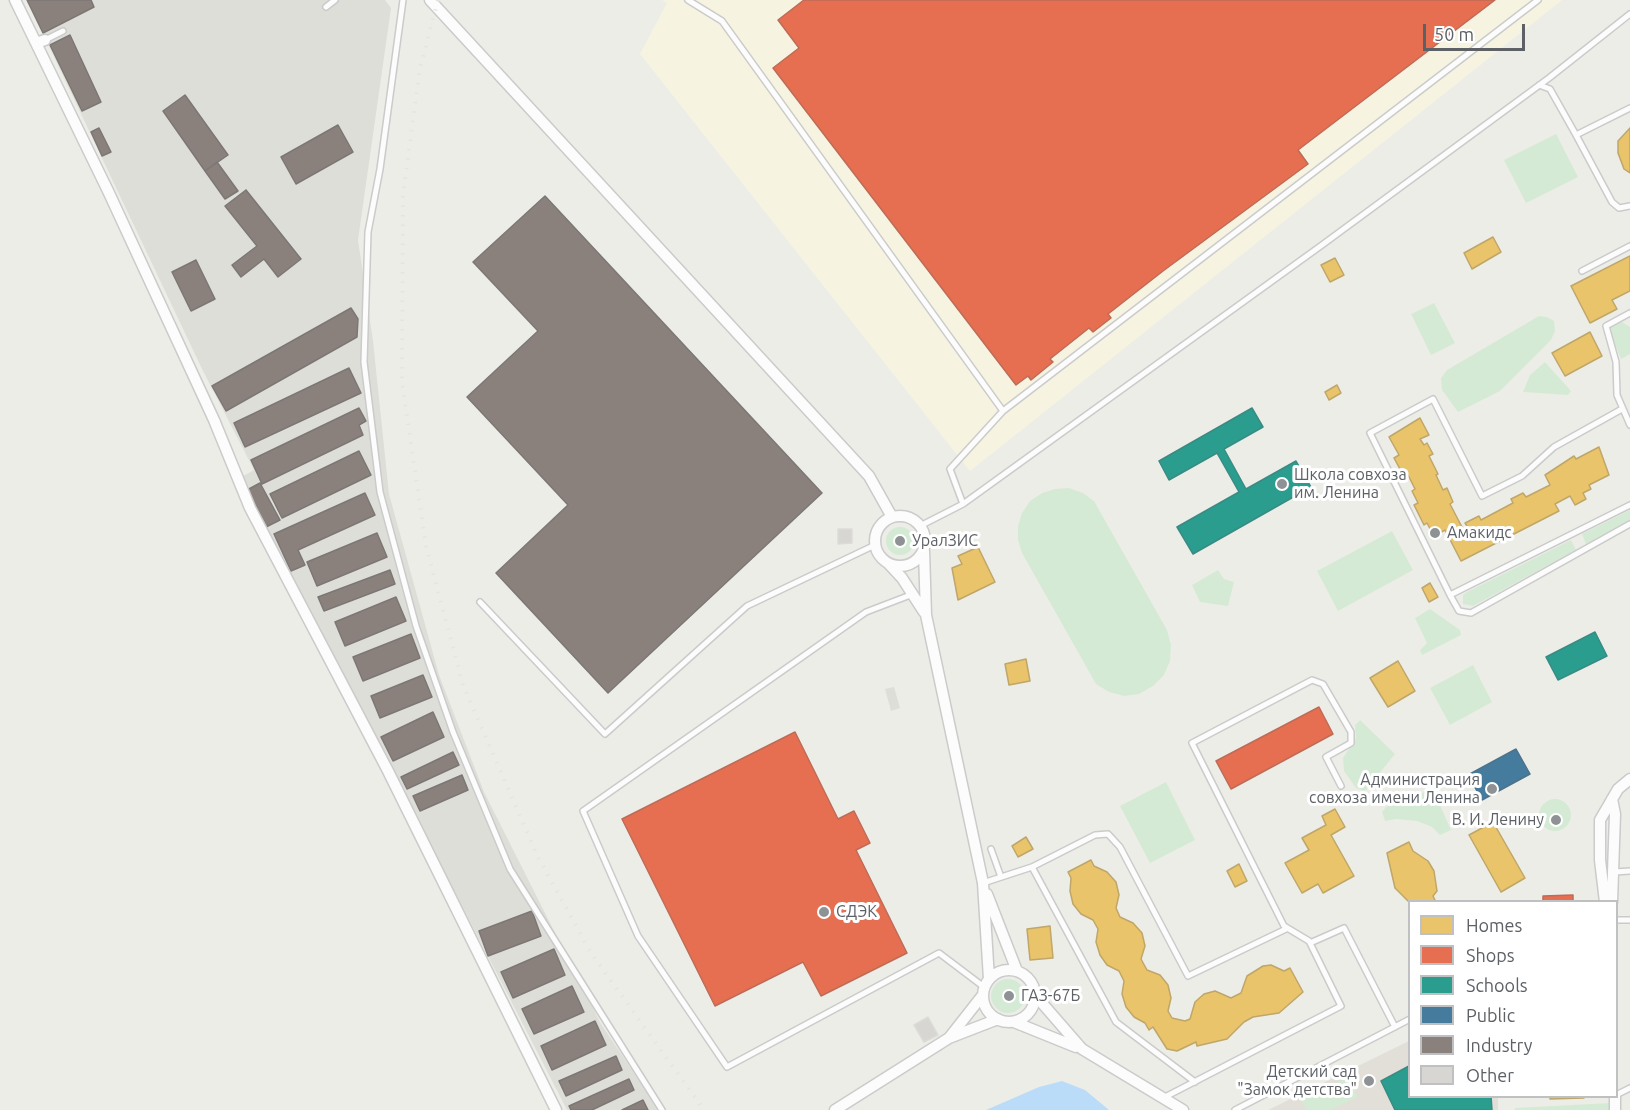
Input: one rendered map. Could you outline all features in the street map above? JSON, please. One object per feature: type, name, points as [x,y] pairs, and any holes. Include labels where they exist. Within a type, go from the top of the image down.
[{"type":"street","points":[[15,0],[41,41],[214,420],[250,508],[388,771],[556,1110]]},
{"type":"street","points":[[430,0],[869,476],[892,517]]},
{"type":"street","points":[[926,615],[914,594],[889,563],[882,559],[875,545],[877,531],[886,520],[892,517],[907,517],[920,526],[924,535],[926,615],[982,883],[1017,971],[1031,983],[1035,995],[1082,1049]]},
{"type":"street","points":[[889,563],[907,565],[915,561],[924,551]]},
{"type":"street","points":[[1608,900],[1600,860],[1600,820],[1618,789],[1630,779]]},
{"type":"street","points":[[1608,900],[1614,824],[1612,799]]},
{"type":"street","points":[[1600,820],[1610,817],[1614,824]]},
{"type":"street","points":[[982,883],[987,1010],[998,1019],[1014,1022],[1082,1049],[1165,1097],[1183,1110]]},
{"type":"street","points":[[949,1038],[985,987],[1001,971],[1017,971]]},
{"type":"street","points":[[1014,1022],[1031,1010],[1035,995]]},
{"type":"street","points":[[836,1110],[949,1038],[998,1019]]},
{"type":"lane","points":[[326,7],[335,0]]},
{"type":"lane","points":[[403,0],[380,170],[368,232],[364,362],[380,492],[416,626],[453,732],[510,869],[662,1110]]},
{"type":"lane","points":[[688,0],[722,21],[1003,411]]},
{"type":"lane","points":[[963,504],[950,469],[1003,411],[1538,0]]},
{"type":"lane","points":[[920,526],[963,504],[1539,85],[1630,14]]},
{"type":"lane","points":[[41,41],[63,31]]},
{"type":"lane","points":[[1539,85],[1550,89],[1612,202],[1619,208],[1630,206]]},
{"type":"lane","points":[[1576,135],[1630,108]]},
{"type":"lane","points":[[1582,271],[1630,246]]},
{"type":"lane","points":[[1630,313],[1606,326],[1616,362],[1617,395],[1630,425]]},
{"type":"lane","points":[[1622,409],[1554,447],[1522,476],[1482,496],[1433,399],[1370,433],[1459,611],[1471,614],[1630,524]]},
{"type":"lane","points":[[1450,595],[1630,506]]},
{"type":"lane","points":[[480,602],[605,734],[747,606],[875,545]]},
{"type":"lane","points":[[914,594],[866,612],[583,811],[638,936],[727,1066],[939,953],[985,987]]},
{"type":"lane","points":[[1165,1097],[1341,1006],[1310,943],[1305,937],[1286,929],[1192,742],[1312,680],[1323,684],[1351,732],[1351,742],[1326,757],[1341,786]]},
{"type":"lane","points":[[982,883],[1032,867],[1095,835],[1108,834],[1120,847],[1188,976],[1286,929]]},
{"type":"lane","points":[[991,849],[1001,877]]},
{"type":"lane","points":[[1032,867],[1116,1022],[1195,1082]]},
{"type":"lane","points":[[1612,872],[1630,871]]},
{"type":"lane","points":[[1310,943],[1344,928],[1395,1027]]},
{"type":"lane","points":[[1234,1110],[1408,1020]]},
{"type":"shaded area","points":[[27,0],[385,0],[391,8],[358,240],[373,341],[389,494],[439,675],[484,792],[601,1024],[659,1110],[567,1110],[325,639],[238,479],[254,470],[203,371]]},
{"type":"shaded area","points":[[662,0],[1562,0],[970,471],[640,54],[667,3]]},
{"type":"shaded area","points":[[894,687],[900,708],[891,711],[885,689]]},
{"type":"shaded area","name":"Детский сад \"Замок детства\"","points":[[1408,1041],[1408,1098],[1498,1098],[1498,1110],[1268,1110]]},
{"type":"green space","points":[[1556,134],[1578,177],[1526,203],[1504,160]]},
{"type":"green space","points":[[1434,303],[1455,343],[1431,355],[1411,314]]},
{"type":"green space","points":[[1539,316],[1554,321],[1555,331],[1551,340],[1500,391],[1458,412],[1442,390],[1441,378],[1447,370]]},
{"type":"green space","points":[[1620,321],[1630,327],[1630,354],[1621,359],[1608,328]]},
{"type":"green space","points":[[1545,362],[1571,391],[1568,395],[1523,392],[1530,375]]},
{"type":"green space","points":[[1069,488],[1083,493],[1094,501],[1167,630],[1171,645],[1170,661],[1164,675],[1153,686],[1139,694],[1124,696],[1109,692],[1096,684],[1022,553],[1018,540],[1018,526],[1022,513],[1030,501],[1042,493]]},
{"type":"green space","points":[[1630,510],[1630,520],[1586,544],[1582,534]]},
{"type":"green space","points":[[900,527],[910,531],[914,541],[910,551],[900,555],[890,551],[886,541],[890,531]]},
{"type":"green space","points":[[1392,531],[1413,570],[1338,611],[1317,571]]},
{"type":"green space","points":[[1571,540],[1576,550],[1473,606],[1463,604],[1463,595],[1467,592]]},
{"type":"green space","points":[[1218,570],[1224,579],[1234,582],[1228,606],[1200,602],[1192,585]]},
{"type":"green space","points":[[1430,609],[1460,630],[1461,635],[1422,655],[1420,650],[1427,643],[1415,618]]},
{"type":"green space","points":[[1473,665],[1492,702],[1450,725],[1430,688]]},
{"type":"green space","points":[[1360,720],[1395,754],[1365,791],[1356,788],[1344,771],[1343,758],[1356,738],[1355,725]]},
{"type":"green space","points":[[1166,782],[1195,840],[1150,863],[1120,806]]},
{"type":"green space","points":[[1425,792],[1435,794],[1451,830],[1440,835],[1432,827],[1417,821],[1396,819],[1385,821],[1382,812],[1386,807]]},
{"type":"green space","points":[[1555,799],[1566,804],[1571,815],[1566,826],[1555,831],[1544,826],[1539,815],[1544,804]]},
{"type":"green space","points":[[1008,979],[1020,984],[1025,996],[1020,1008],[1008,1013],[996,1008],[991,996],[996,984]]},
{"type":"green space","points":[[1349,1077],[1358,1097],[1330,1110],[1306,1110],[1301,1100]]},
{"type":"green space","points":[[1611,1103],[1611,1110],[1515,1110],[1515,1108]]},
{"type":"water","points":[[1062,1081],[1085,1090],[1109,1110],[986,1110],[1039,1087]]},
{"type":"building: Homes","points":[[1630,128],[1630,173],[1624,169],[1618,153],[1618,141]]},
{"type":"building: Homes","points":[[1493,237],[1501,252],[1472,269],[1464,253]]},
{"type":"building: Homes","points":[[1630,256],[1630,291],[1612,300],[1617,309],[1590,323],[1571,286]]},
{"type":"building: Homes","points":[[1335,258],[1344,275],[1330,282],[1321,265]]},
{"type":"building: Homes","points":[[1590,332],[1602,356],[1565,376],[1552,353]]},
{"type":"building: Homes","points":[[1337,385],[1341,393],[1329,400],[1325,392]]},
{"type":"building: Homes","points":[[1420,418],[1429,435],[1420,439],[1424,445],[1427,443],[1433,454],[1429,456],[1438,474],[1436,475],[1443,490],[1447,488],[1453,502],[1450,504],[1463,529],[1467,526],[1465,523],[1479,516],[1481,520],[1513,503],[1511,499],[1523,493],[1526,497],[1550,485],[1545,475],[1574,456],[1576,459],[1599,447],[1609,475],[1589,485],[1591,489],[1583,493],[1586,499],[1575,505],[1570,496],[1555,504],[1559,511],[1461,561],[1445,530],[1434,536],[1427,523],[1424,525],[1414,505],[1418,503],[1412,491],[1415,489],[1405,469],[1401,471],[1394,458],[1399,455],[1389,437]]},
{"type":"building: Homes","points":[[978,547],[995,582],[958,600],[952,568],[962,564],[958,556]]},
{"type":"building: Homes","points":[[1430,583],[1438,597],[1429,602],[1422,588]]},
{"type":"building: Homes","points":[[1026,659],[1030,681],[1009,685],[1005,664]]},
{"type":"building: Homes","points":[[1398,661],[1415,691],[1388,707],[1370,678]]},
{"type":"building: Homes","points":[[1335,809],[1345,827],[1331,835],[1354,876],[1323,893],[1318,884],[1302,893],[1285,863],[1309,850],[1302,838],[1326,825],[1322,816]]},
{"type":"building: Homes","points":[[1493,822],[1525,878],[1501,892],[1469,835]]},
{"type":"building: Homes","points":[[1026,837],[1033,849],[1018,857],[1012,846]]},
{"type":"building: Homes","points":[[1409,842],[1413,851],[1428,861],[1434,871],[1437,891],[1433,896],[1435,900],[1408,901],[1395,888],[1387,853]]},
{"type":"building: Homes","points":[[1091,860],[1094,866],[1107,872],[1116,882],[1119,895],[1116,908],[1120,917],[1133,923],[1142,933],[1145,946],[1141,959],[1147,970],[1160,975],[1168,985],[1171,998],[1168,1011],[1172,1018],[1185,1021],[1190,1019],[1195,1002],[1204,994],[1215,991],[1231,998],[1241,993],[1247,976],[1263,966],[1271,965],[1284,971],[1290,968],[1303,992],[1279,1013],[1253,1017],[1244,1022],[1227,1039],[1197,1046],[1196,1042],[1177,1051],[1167,1049],[1153,1027],[1149,1030],[1145,1023],[1134,1017],[1126,1007],[1122,994],[1124,981],[1119,971],[1107,965],[1100,955],[1096,942],[1098,929],[1093,920],[1081,914],[1073,904],[1070,891],[1071,878],[1068,872]]},
{"type":"building: Homes","points":[[1239,864],[1247,881],[1235,887],[1227,871]]},
{"type":"building: Homes","points":[[1050,926],[1053,958],[1030,960],[1027,929]]},
{"type":"building: Shops","points":[[804,0],[1495,0],[1298,150],[1308,164],[1163,271],[1108,314],[1111,318],[1093,332],[1089,328],[1050,359],[1053,362],[1031,380],[1028,376],[1016,385],[773,68],[799,48],[778,20]]},
{"type":"building: Shops","points":[[1319,707],[1333,734],[1231,789],[1216,761]]},
{"type":"building: Shops","points":[[795,732],[838,819],[854,811],[870,843],[856,850],[907,953],[821,996],[803,962],[715,1006],[622,819]]},
{"type":"building: Shops","points":[[1573,895],[1573,900],[1543,900],[1543,896]]},
{"type":"building: Schools","name":"Школа совхоза им. Ленина","points":[[1252,408],[1263,427],[1224,449],[1246,489],[1296,461],[1311,487],[1193,554],[1177,527],[1239,492],[1217,453],[1169,480],[1159,461]]},
{"type":"building: Schools","points":[[1595,632],[1607,656],[1558,680],[1546,657]]},
{"type":"building: Schools","points":[[1408,1067],[1408,1098],[1491,1098],[1492,1110],[1395,1110],[1381,1081]]},
{"type":"building: Public","points":[[1516,749],[1530,774],[1482,800],[1468,775]]},
{"type":"building: Industry","points":[[27,0],[91,0],[94,7],[43,33]]},
{"type":"building: Industry","points":[[70,35],[101,102],[82,111],[50,45]]},
{"type":"building: Industry","points":[[185,95],[228,155],[205,171],[163,111]]},
{"type":"building: Industry","points":[[338,125],[353,152],[296,184],[281,157]]},
{"type":"building: Industry","points":[[99,128],[111,152],[102,156],[91,132]]},
{"type":"building: Industry","points":[[217,162],[238,191],[225,199],[205,171]]},
{"type":"building: Industry","points":[[246,190],[301,259],[278,277],[264,259],[241,277],[232,265],[257,246],[225,206]]},
{"type":"building: Industry","points":[[545,196],[822,493],[608,693],[496,573],[568,505],[467,397],[538,331],[473,262]]},
{"type":"building: Industry","points":[[196,260],[215,299],[191,311],[172,272]]},
{"type":"building: Industry","points":[[351,308],[358,319],[357,337],[226,411],[212,386]]},
{"type":"building: Industry","points":[[349,368],[361,393],[245,447],[234,423]]},
{"type":"building: Industry","points":[[359,408],[366,421],[359,425],[363,435],[262,484],[251,460]]},
{"type":"building: Industry","points":[[359,451],[371,475],[282,518],[270,494]]},
{"type":"building: Industry","points":[[260,483],[280,520],[266,527],[247,490]]},
{"type":"building: Industry","points":[[365,493],[375,515],[298,550],[305,565],[291,571],[274,534]]},
{"type":"building: Industry","points":[[377,533],[387,557],[317,586],[307,562]]},
{"type":"building: Industry","points":[[390,570],[395,584],[324,611],[318,597]]},
{"type":"building: Industry","points":[[396,597],[406,621],[345,646],[335,622]]},
{"type":"building: Industry","points":[[411,634],[420,658],[363,681],[353,657]]},
{"type":"building: Industry","points":[[423,675],[432,697],[380,718],[371,696]]},
{"type":"building: Industry","points":[[433,712],[444,737],[393,761],[381,737]]},
{"type":"building: Industry","points":[[453,752],[459,765],[407,789],[401,777]]},
{"type":"building: Industry","points":[[462,775],[468,790],[420,811],[413,796]]},
{"type":"building: Industry","points":[[532,911],[541,936],[488,956],[479,931]]},
{"type":"building: Industry","points":[[554,949],[565,975],[513,998],[501,972]]},
{"type":"building: Industry","points":[[572,986],[584,1012],[534,1034],[522,1009]]},
{"type":"building: Industry","points":[[595,1021],[606,1045],[552,1070],[541,1046]]},
{"type":"building: Industry","points":[[616,1056],[622,1070],[566,1096],[559,1081]]},
{"type":"building: Industry","points":[[629,1079],[634,1090],[592,1110],[571,1110],[569,1106]]},
{"type":"building: Industry","points":[[643,1100],[648,1110],[622,1110]]},
{"type":"building: Other","points":[[838,529],[852,529],[852,543],[838,544]]},
{"type":"building: Other","points":[[928,1017],[938,1035],[924,1042],[914,1025]]},
{"type":"railway","points":[[438,0],[420,68],[403,195],[402,383],[426,546],[463,685],[537,855],[591,953],[704,1110]]},
{"type":"place","name":"Школа совхоза им. Ленина","points":[[1282,484]]},
{"type":"place","name":"Амакидс","points":[[1435,533]]},
{"type":"place","name":"УралЗИС","points":[[900,541]]},
{"type":"place","name":"Администрация совхоза имени Ленина","points":[[1492,789]]},
{"type":"place","name":"В. И. Ленину","points":[[1556,820]]},
{"type":"place","name":"СДЭК","points":[[824,912]]},
{"type":"place","name":"ГАЗ-67Б","points":[[1009,996]]},
{"type":"place","name":"Детский сад \"Замок детства\"","points":[[1369,1081]]}]
